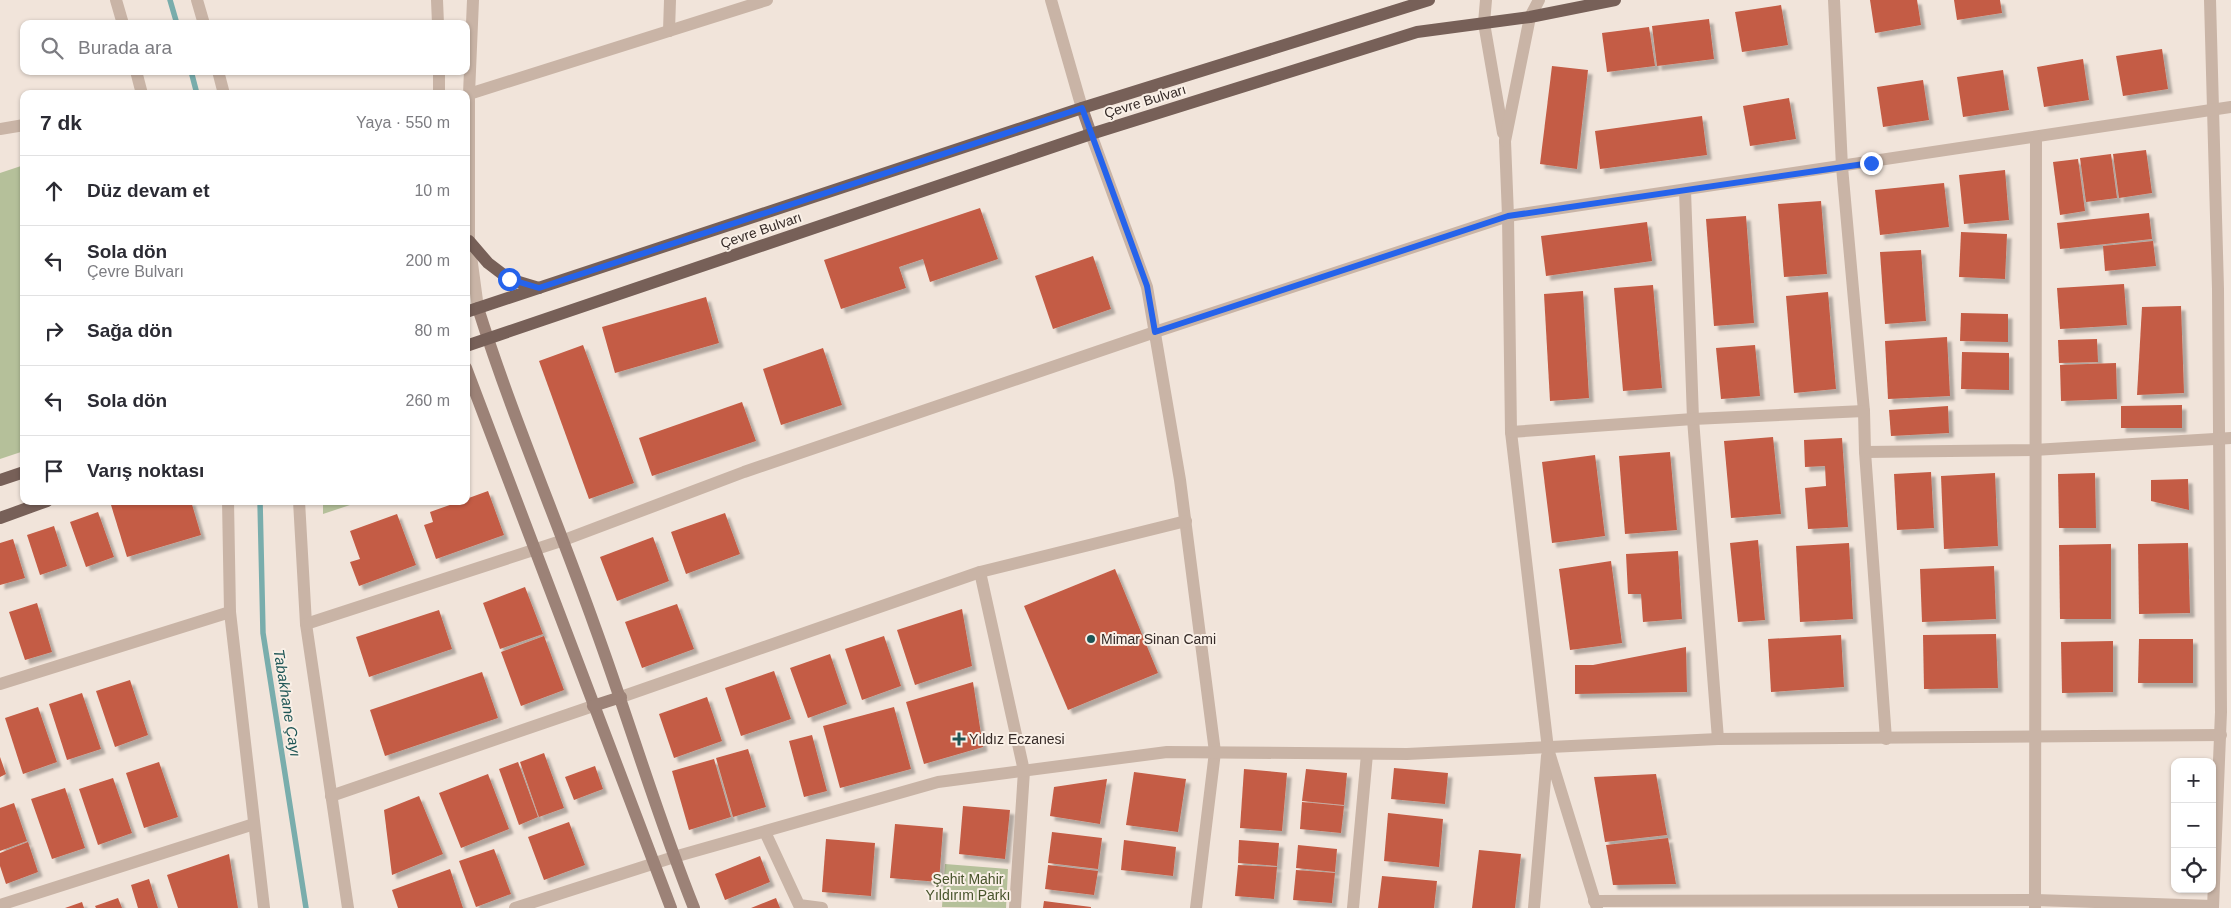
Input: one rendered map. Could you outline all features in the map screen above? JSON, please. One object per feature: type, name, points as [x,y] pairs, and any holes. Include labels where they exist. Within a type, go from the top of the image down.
[{"type":"main road","name":"Çevre Bulvarı","points":[[472,310],[1082,108],[1429,0]]},
{"type":"main road","name":"Çevre Bulvarı","points":[[470,344],[1091,134],[1417,32],[1530,17],[1616,0]]},
{"type":"main road","points":[[1082,108],[1091,134]]},
{"type":"main road","points":[[470,241],[488,263],[509,279],[539,288]]},
{"type":"main road","points":[[472,310],[487,338],[530,459],[564,540],[621,697],[674,857],[694,908]]},
{"type":"main road","points":[[470,379],[671,908]]},
{"type":"main road","points":[[0,480],[20,473]]},
{"type":"main road","points":[[0,518],[36,505]]},
{"type":"main road","points":[[593,706],[621,697]]},
{"type":"street","points":[[116,0],[122,20]]},
{"type":"street","points":[[197,0],[203,20]]},
{"type":"street","points":[[437,0],[438,20]]},
{"type":"street","points":[[470,56],[473,0]]},
{"type":"street","points":[[669,30],[670,0]]},
{"type":"street","points":[[470,93],[767,0]]},
{"type":"street","points":[[1051,0],[1082,108]]},
{"type":"street","points":[[1486,0],[1484,23],[1505,141],[1511,432],[1548,749],[1595,904],[2036,904],[2213,907],[2221,735],[2226,712],[2225,289],[2214,109],[2210,0]]},
{"type":"street","points":[[1505,141],[1530,17],[1539,0]]},
{"type":"street","points":[[1834,0],[1842,167],[1864,411],[1865,452],[1886,739]]},
{"type":"street","points":[[137,75],[141,90]]},
{"type":"street","points":[[219,75],[223,90]]},
{"type":"street","points":[[439,75],[439,90]]},
{"type":"street","points":[[468,90],[469,75]]},
{"type":"street","points":[[306,624],[533,548],[564,540],[744,472],[1155,332],[1508,216],[2231,107]]},
{"type":"street","points":[[0,129],[20,126]]},
{"type":"street","points":[[1091,134],[1147,286],[1186,521],[1216,752],[1196,908]]},
{"type":"street","points":[[2036,137],[2034,450],[2036,904]]},
{"type":"street","points":[[1685,190],[1693,419],[1718,739]]},
{"type":"street","points":[[470,263],[472,310]]},
{"type":"street","points":[[1511,432],[1693,419],[1864,411]]},
{"type":"street","points":[[1865,452],[2034,450],[2225,438]]},
{"type":"street","points":[[228,505],[230,612],[264,908]]},
{"type":"street","points":[[298,505],[306,624],[348,908]]},
{"type":"street","points":[[621,697],[980,572],[1186,521]]},
{"type":"street","points":[[980,572],[1024,771],[1015,908]]},
{"type":"street","points":[[0,684],[230,612]]},
{"type":"street","points":[[331,796],[593,706]]},
{"type":"street","points":[[515,908],[653,863],[938,782],[1167,752],[1367,754],[1548,749],[1718,739],[2221,735]]},
{"type":"street","points":[[1534,908],[1548,749]]},
{"type":"street","points":[[1353,908],[1367,754]]},
{"type":"street","points":[[0,905],[254,824]]},
{"type":"street","points":[[765,832],[799,904],[822,908]]},
{"type":"green space","points":[[20,166],[20,452],[0,459],[0,173]]},
{"type":"green space","points":[[323,505],[350,505],[323,514]]},
{"type":"green space","name":"Şehit Mahir Yıldırım Parkı","points":[[945,864],[1008,869],[1006,908],[942,907]]},
{"type":"building","points":[[1870,0],[1917,0],[1921,25],[1875,33]]},
{"type":"building","points":[[1954,0],[2000,0],[2002,13],[1957,20]]},
{"type":"building","points":[[1781,5],[1788,45],[1742,52],[1735,12]]},
{"type":"building","points":[[1709,19],[1714,59],[1657,66],[1652,26]]},
{"type":"building","points":[[1649,27],[1655,66],[1607,72],[1602,33]]},
{"type":"building","points":[[2162,49],[2168,89],[2123,96],[2116,56]]},
{"type":"building","points":[[2083,59],[2089,100],[2044,107],[2037,67]]},
{"type":"building","points":[[1552,66],[1588,70],[1577,169],[1540,164]]},
{"type":"building","points":[[2003,70],[2009,110],[1963,117],[1957,77]]},
{"type":"building","points":[[1923,80],[1929,120],[1883,127],[1877,87]]},
{"type":"building","points":[[1789,98],[1796,139],[1750,146],[1743,106]]},
{"type":"building","points":[[1702,116],[1707,155],[1600,169],[1595,131]]},
{"type":"building","points":[[2146,150],[2152,193],[2119,198],[2113,154]]},
{"type":"building","points":[[2111,154],[2117,198],[2086,202],[2080,158]]},
{"type":"building","points":[[2078,159],[2085,211],[2060,215],[2053,162]]},
{"type":"building","points":[[2005,170],[2009,220],[1964,224],[1959,175]]},
{"type":"building","points":[[1944,183],[1949,227],[1880,235],[1875,190]]},
{"type":"building","points":[[1821,201],[1827,274],[1784,277],[1778,204]]},
{"type":"building","points":[[980,208],[998,259],[930,282],[923,259],[899,267],[906,288],[841,309],[824,260]]},
{"type":"building","points":[[2149,213],[2152,239],[2060,249],[2057,223]]},
{"type":"building","points":[[1746,216],[1754,323],[1714,326],[1706,219]]},
{"type":"building","points":[[1647,222],[1652,261],[1546,276],[1541,236]]},
{"type":"building","points":[[1961,232],[2007,234],[2005,279],[1959,277]]},
{"type":"building","points":[[2153,241],[2156,266],[2105,271],[2103,246]]},
{"type":"building","points":[[1921,250],[1926,321],[1885,324],[1880,252]]},
{"type":"building","points":[[1093,256],[1111,309],[1053,329],[1035,276]]},
{"type":"building","points":[[2124,284],[2127,325],[2060,329],[2057,288]]},
{"type":"building","points":[[1653,285],[1662,388],[1623,391],[1614,288]]},
{"type":"building","points":[[1583,291],[1589,398],[1550,401],[1544,294]]},
{"type":"building","points":[[1828,292],[1836,389],[1794,393],[1786,296]]},
{"type":"building","points":[[706,297],[719,343],[615,373],[602,327]]},
{"type":"building","points":[[2181,306],[2184,393],[2137,395],[2142,307]]},
{"type":"building","points":[[1961,313],[2008,314],[2008,342],[1960,341]]},
{"type":"building","points":[[1947,337],[1950,396],[1888,399],[1885,341]]},
{"type":"building","points":[[2097,339],[2098,362],[2059,363],[2058,340]]},
{"type":"building","points":[[583,345],[634,483],[589,499],[539,361]]},
{"type":"building","points":[[1755,345],[1760,396],[1721,399],[1716,348]]},
{"type":"building","points":[[823,348],[842,405],[781,425],[763,369]]},
{"type":"building","points":[[1962,352],[2009,353],[2009,390],[1961,389]]},
{"type":"building","points":[[2116,363],[2117,399],[2061,401],[2060,365]]},
{"type":"building","points":[[742,402],[756,441],[652,476],[639,438]]},
{"type":"building","points":[[2182,405],[2182,428],[2121,428],[2121,406]]},
{"type":"building","points":[[1948,406],[1949,433],[1891,436],[1889,410]]},
{"type":"building","points":[[1773,437],[1781,514],[1731,518],[1724,441]]},
{"type":"building","points":[[1842,438],[1848,527],[1808,529],[1805,488],[1826,486],[1825,466],[1805,467],[1804,440]]},
{"type":"building","points":[[1670,452],[1677,530],[1625,534],[1619,456]]},
{"type":"building","points":[[1595,455],[1605,536],[1552,543],[1542,462]]},
{"type":"building","points":[[1931,472],[1934,528],[1897,530],[1894,474]]},
{"type":"building","points":[[1995,473],[1998,546],[1944,549],[1941,476]]},
{"type":"building","points":[[2095,473],[2096,528],[2059,528],[2058,474]]},
{"type":"building","points":[[2188,479],[2189,510],[2151,501],[2151,480]]},
{"type":"building","points":[[488,491],[504,535],[436,559],[424,525],[433,522],[430,512],[450,505],[470,505],[470,498]]},
{"type":"building","points":[[111,505],[192,505],[201,535],[127,557]]},
{"type":"building","points":[[98,512],[114,557],[86,567],[70,522]]},
{"type":"building","points":[[725,513],[740,554],[686,574],[671,532]]},
{"type":"building","points":[[397,514],[416,565],[359,586],[350,562],[360,559],[350,531]]},
{"type":"building","points":[[54,526],[67,566],[40,575],[27,535]]},
{"type":"building","points":[[653,537],[669,581],[617,601],[600,557]]},
{"type":"building","points":[[13,539],[25,578],[0,585],[0,543]]},
{"type":"building","points":[[1758,540],[1765,620],[1738,622],[1730,543]]},
{"type":"building","points":[[1849,543],[1853,619],[1800,622],[1796,546]]},
{"type":"building","points":[[2188,543],[2190,613],[2139,614],[2138,544]]},
{"type":"building","points":[[2111,544],[2111,619],[2060,619],[2059,545]]},
{"type":"building","points":[[1678,551],[1682,619],[1643,622],[1641,594],[1628,594],[1626,554]]},
{"type":"building","points":[[1611,561],[1622,643],[1570,650],[1559,569]]},
{"type":"building","points":[[1994,566],[1996,619],[1922,622],[1920,569]]},
{"type":"building","name":"Mimar Sinan Cami","points":[[1115,569],[1158,673],[1068,710],[1024,606]]},
{"type":"building","points":[[525,587],[543,634],[500,649],[483,603]]},
{"type":"building","points":[[37,603],[52,652],[25,660],[9,612]]},
{"type":"building","points":[[677,604],[694,649],[642,668],[625,622]]},
{"type":"building","points":[[962,609],[972,666],[915,685],[897,630]]},
{"type":"building","points":[[439,610],[452,649],[369,677],[356,637]]},
{"type":"building","points":[[1996,634],[1998,688],[1924,689],[1923,635]]},
{"type":"building","points":[[1841,635],[1844,687],[1771,692],[1768,639]]},
{"type":"building","points":[[544,636],[564,690],[521,706],[501,652]]},
{"type":"building","points":[[884,636],[901,686],[862,700],[845,649]]},
{"type":"building","points":[[2139,639],[2193,639],[2193,683],[2138,683]]},
{"type":"building","points":[[2113,641],[2113,692],[2062,693],[2061,642]]},
{"type":"building","points":[[1686,647],[1687,692],[1575,694],[1575,665],[1593,665]]},
{"type":"building","points":[[830,654],[847,704],[808,718],[790,668]]},
{"type":"building","points":[[774,671],[791,719],[741,736],[725,688]]},
{"type":"building","points":[[482,672],[498,718],[385,756],[370,710]]},
{"type":"building","points":[[130,680],[148,735],[115,747],[96,691]]},
{"type":"building","points":[[973,682],[983,747],[924,764],[906,702]]},
{"type":"building","points":[[82,693],[101,749],[67,760],[49,704]]},
{"type":"building","points":[[707,697],[722,741],[674,758],[659,714]]},
{"type":"building","points":[[38,707],[57,762],[23,774],[5,718]]},
{"type":"building","points":[[894,707],[911,769],[840,788],[823,726]]},
{"type":"building","points":[[812,735],[827,791],[804,797],[789,741]]},
{"type":"building","points":[[748,749],[766,807],[733,817],[716,758]]},
{"type":"building","points":[[544,753],[564,808],[539,817],[520,762]]},
{"type":"building","points":[[0,757],[6,774],[0,777]]},
{"type":"building","points":[[714,759],[731,817],[689,830],[672,771]]},
{"type":"building","points":[[159,762],[178,817],[144,828],[126,773]]},
{"type":"building","points":[[518,762],[538,817],[519,825],[499,769]]},
{"type":"building","points":[[595,766],[603,789],[574,800],[565,777]]},
{"type":"building","points":[[1394,768],[1448,773],[1445,804],[1391,799]]},
{"type":"building","points":[[1244,769],[1287,773],[1282,831],[1240,828]]},
{"type":"building","points":[[1306,769],[1347,773],[1344,805],[1302,801]]},
{"type":"building","points":[[1134,772],[1186,779],[1178,832],[1126,825]]},
{"type":"building","points":[[488,774],[509,829],[461,848],[439,793]]},
{"type":"building","points":[[1656,774],[1667,835],[1605,842],[1594,777]]},
{"type":"building","points":[[113,778],[132,833],[98,845],[79,789]]},
{"type":"building","points":[[1107,779],[1100,824],[1050,816],[1054,787]]},
{"type":"building","points":[[65,788],[85,848],[52,859],[31,799]]},
{"type":"building","points":[[419,796],[443,854],[392,875],[384,810]]},
{"type":"building","points":[[1302,802],[1344,806],[1341,833],[1300,829]]},
{"type":"building","points":[[14,803],[27,841],[0,851],[0,808]]},
{"type":"building","points":[[963,806],[1010,810],[1005,859],[959,854]]},
{"type":"building","points":[[1388,813],[1443,819],[1439,867],[1384,861]]},
{"type":"building","points":[[569,822],[585,865],[544,880],[528,837]]},
{"type":"building","points":[[895,824],[943,828],[939,882],[890,878]]},
{"type":"building","points":[[1052,832],[1102,838],[1098,869],[1048,863]]},
{"type":"building","points":[[1668,838],[1676,884],[1613,885],[1606,845]]},
{"type":"building","points":[[826,839],[875,843],[871,896],[822,892]]},
{"type":"building","points":[[1124,840],[1176,847],[1173,876],[1121,870]]},
{"type":"building","points":[[1239,840],[1279,843],[1277,866],[1238,863]]},
{"type":"building","points":[[28,842],[38,872],[6,884],[0,866],[0,853]]},
{"type":"building","points":[[1298,845],[1337,849],[1335,872],[1296,868]]},
{"type":"building","points":[[494,849],[511,894],[476,907],[459,861]]},
{"type":"building","points":[[1479,850],[1521,854],[1515,908],[1472,908]]},
{"type":"building","points":[[229,854],[238,908],[178,908],[167,875]]},
{"type":"building","points":[[760,856],[770,882],[725,900],[715,874]]},
{"type":"building","points":[[1048,865],[1098,871],[1094,895],[1045,889]]},
{"type":"building","points":[[1238,865],[1277,867],[1274,899],[1235,896]]},
{"type":"building","points":[[450,869],[463,908],[398,908],[392,890]]},
{"type":"building","points":[[1296,870],[1335,873],[1332,903],[1293,900]]},
{"type":"building","points":[[1382,876],[1437,881],[1434,908],[1378,908]]},
{"type":"building","points":[[149,879],[158,908],[138,908],[131,885]]},
{"type":"building","points":[[118,898],[122,908],[96,908],[95,906]]},
{"type":"building","points":[[776,898],[780,908],[751,908]]},
{"type":"building","points":[[1044,901],[1091,907],[1091,908],[1043,908]]},
{"type":"building","points":[[82,902],[84,908],[65,908]]},
{"type":"waterway","name":"Tabakhane Çayı","points":[[170,0],[176,20]]},
{"type":"waterway","name":"Tabakhane Çayı","points":[[192,75],[196,90]]},
{"type":"waterway","name":"Tabakhane Çayı","points":[[260,505],[263,633],[306,908]]},
{"type":"place","name":"Mimar Sinan Cami","points":[[1091,639]]},
{"type":"place","name":"Yıldız Eczanesi","points":[[959,739]]},
{"type":"route","points":[[509,279],[539,288],[1082,108],[1147,286],[1155,332],[1508,216],[1871,163]]}]
